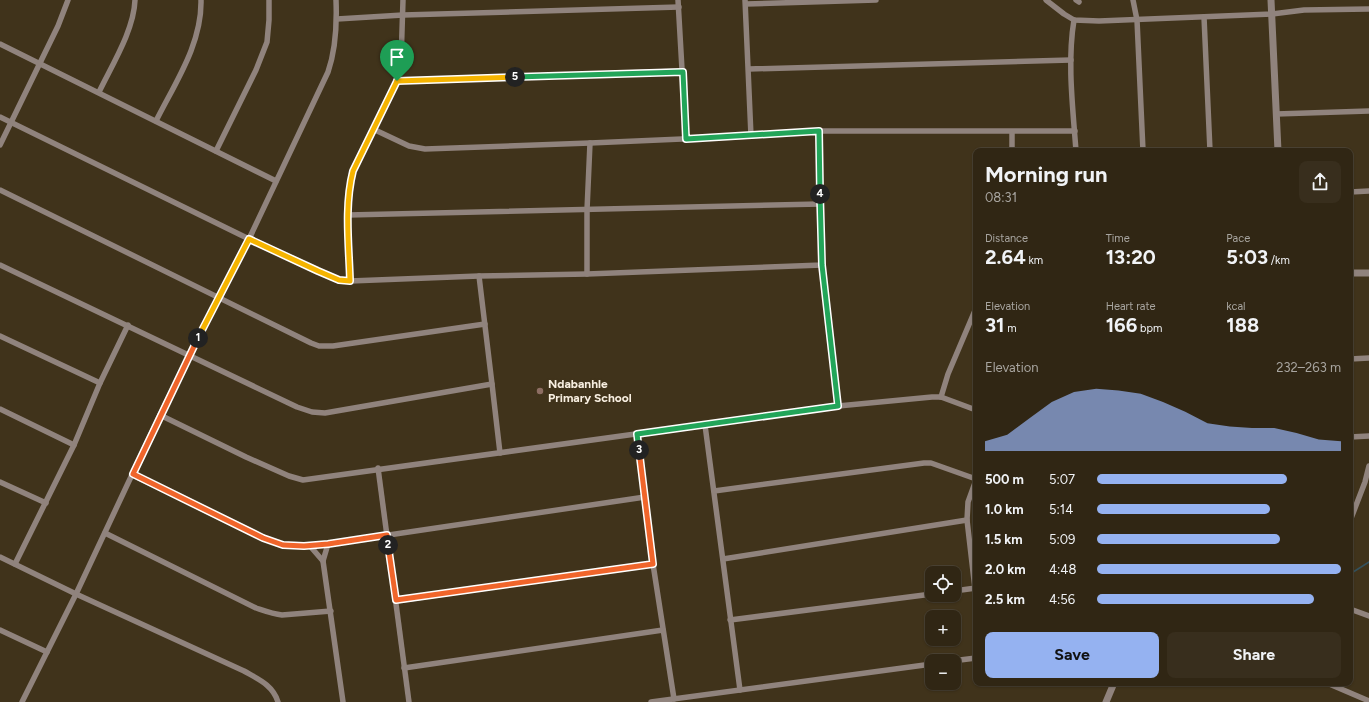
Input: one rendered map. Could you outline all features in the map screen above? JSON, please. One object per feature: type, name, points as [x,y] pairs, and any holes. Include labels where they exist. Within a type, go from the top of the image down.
[{"type":"street","points":[[0,145],[58,26],[68,0]]},
{"type":"street","points":[[99,92],[133,18],[135,0]]},
{"type":"street","points":[[156,121],[193,46],[198,32],[201,0]]},
{"type":"street","points":[[216,151],[256,70],[265,48],[268,34],[269,0]]},
{"type":"street","points":[[22,702],[76,594],[160,415],[249,239],[330,65],[335,47],[337,19],[336,0]]},
{"type":"street","points":[[350,281],[348,215],[349,186],[353,171],[397,81],[401,62],[403,0]]},
{"type":"street","points":[[678,0],[686,139]]},
{"type":"street","points":[[751,136],[746,2],[876,0]]},
{"type":"street","points":[[1046,0],[1074,20],[1098,21],[1204,18],[1272,14],[1304,10],[1369,9]]},
{"type":"street","points":[[1133,0],[1137,20],[1144,148]]},
{"type":"street","points":[[1271,0],[1278,148]]},
{"type":"street","points":[[337,19],[403,15],[679,8]]},
{"type":"street","points":[[1204,18],[1210,148]]},
{"type":"street","points":[[1074,20],[1071,60],[1076,148]]},
{"type":"street","points":[[0,44],[276,180]]},
{"type":"street","points":[[749,69],[1071,60]]},
{"type":"street","points":[[397,81],[683,72]]},
{"type":"street","points":[[1276,114],[1369,112]]},
{"type":"street","points":[[0,117],[11,121],[249,239],[339,280],[350,281],[587,274],[822,265]]},
{"type":"street","points":[[373,129],[402,143],[418,148],[686,139],[819,131],[1075,131]]},
{"type":"street","points":[[819,131],[822,265],[838,406]]},
{"type":"street","points":[[1012,132],[1012,148]]},
{"type":"street","points":[[587,274],[587,210],[590,143]]},
{"type":"street","points":[[0,190],[218,298],[319,346],[334,346],[485,324]]},
{"type":"street","points":[[1353,192],[1369,191]]},
{"type":"street","points":[[348,215],[820,204]]},
{"type":"street","points":[[0,265],[297,407],[312,412],[325,413],[492,384]]},
{"type":"street","points":[[1353,273],[1369,273]]},
{"type":"street","points":[[479,276],[500,453]]},
{"type":"street","points":[[941,398],[948,374],[973,315]]},
{"type":"street","points":[[16,564],[74,446],[100,383],[128,325]]},
{"type":"street","points":[[0,336],[100,383]]},
{"type":"street","points":[[1353,359],[1369,358]]},
{"type":"street","points":[[160,415],[289,476],[303,480],[378,468],[500,453],[838,406],[921,397],[941,398],[973,409]]},
{"type":"street","points":[[0,409],[74,446]]},
{"type":"street","points":[[705,425],[740,690]]},
{"type":"street","points":[[637,434],[653,564],[674,699]]},
{"type":"street","points":[[1353,437],[1369,436]]},
{"type":"street","points":[[714,491],[924,462],[931,463],[973,479]]},
{"type":"street","points":[[1353,513],[1365,482],[1369,466]]},
{"type":"street","points":[[378,468],[409,702]]},
{"type":"street","points":[[133,474],[263,538],[283,545],[310,546],[328,544],[645,497]]},
{"type":"street","points":[[0,482],[46,503]]},
{"type":"street","points":[[973,488],[968,502],[967,520],[973,566]]},
{"type":"street","points":[[723,559],[967,520]]},
{"type":"street","points":[[105,533],[256,608],[282,615],[331,611]]},
{"type":"street","points":[[328,544],[323,561],[343,702]]},
{"type":"street","points":[[310,546],[323,561]]},
{"type":"street","points":[[0,556],[76,594],[244,671],[263,682],[273,690],[278,702]]},
{"type":"street","points":[[396,600],[653,564]]},
{"type":"street","points":[[961,590],[973,589]]},
{"type":"street","points":[[730,620],[925,595]]},
{"type":"street","points":[[1353,610],[1369,616]]},
{"type":"street","points":[[0,630],[46,652]]},
{"type":"street","points":[[404,668],[663,630]]},
{"type":"street","points":[[961,660],[973,658]]},
{"type":"street","points":[[651,702],[925,665]]},
{"type":"street","points":[[1106,702],[1113,686]]},
{"type":"street","points":[[1334,686],[1369,701]]},
{"type":"street","points":[[1352,702],[1355,695]]},
{"type":"waterway","points":[[1353,572],[1369,562]]},
{"type":"place","name":"Ndabanhle Primary School","points":[[540,391]]},
{"type":"route","points":[[683,72],[686,139],[819,131],[822,265],[838,406],[637,434],[653,564],[396,600],[387,535],[310,546],[283,545],[263,538],[133,474],[160,415],[249,239],[339,280],[350,281],[348,215],[349,186],[353,171],[397,81],[683,72]]}]
